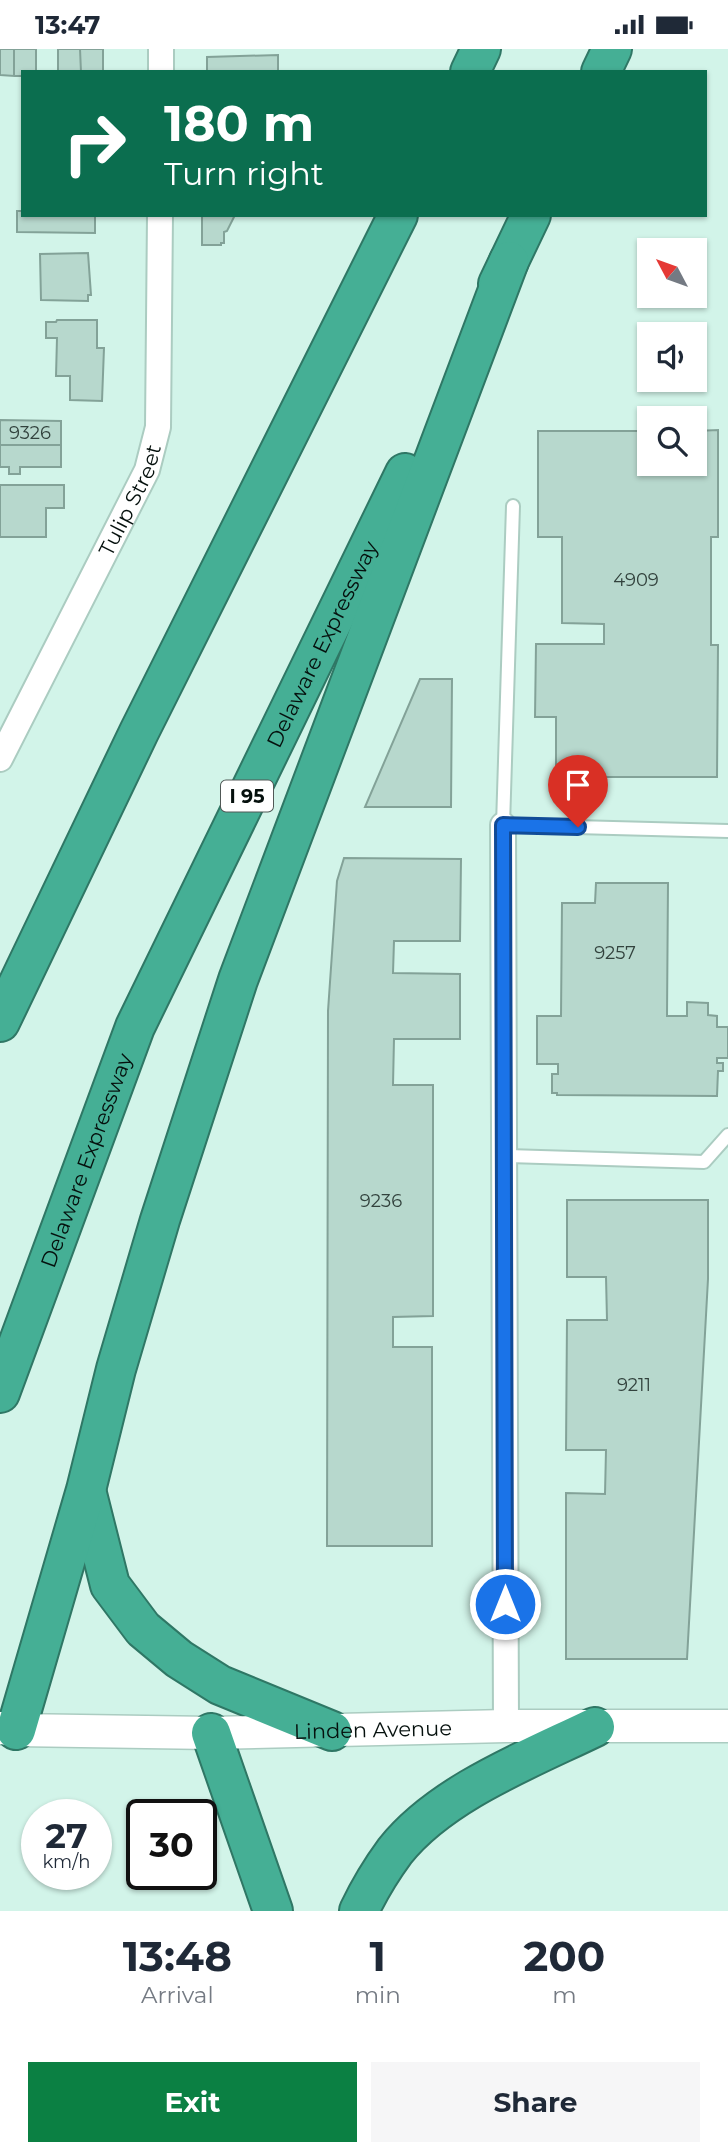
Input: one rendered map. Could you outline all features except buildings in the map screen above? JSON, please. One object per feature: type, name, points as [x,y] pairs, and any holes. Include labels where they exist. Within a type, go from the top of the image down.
[{"type":"highway","points":[[471,70],[481,49]]},
{"type":"highway","points":[[602,70],[612,49]]},
{"type":"highway","points":[[0,1021],[139,731],[397,217]]},
{"type":"highway","name":"Delaware Expressway","points":[[0,1393],[135,1027],[530,217]]},
{"type":"highway","points":[[5,1731],[86,1490],[116,1369],[160,1220],[238,980],[509,261]]},
{"type":"highway","points":[[86,1490],[110,1585],[143,1629],[179,1659],[217,1683],[331,1731]]},
{"type":"highway","points":[[359,1911],[369,1889],[396,1850],[431,1816],[504,1771],[595,1727]]},
{"type":"highway","points":[[211,1733],[272,1911]]},
{"type":"street","points":[[161,49],[161,70]]},
{"type":"street","name":"Tulip Street","points":[[0,759],[147,470],[158,427],[159,217]]},
{"type":"street","points":[[503,825],[506,1726]]},
{"type":"street","name":"Linden Avenue","points":[[5,1731],[211,1733],[506,1726],[728,1726]]},
{"type":"lane","points":[[513,506],[503,825],[728,831]]},
{"type":"lane","points":[[504,1156],[704,1162],[728,1135]]},
{"type":"route","points":[[505,1604],[503,825],[578,827]]}]
